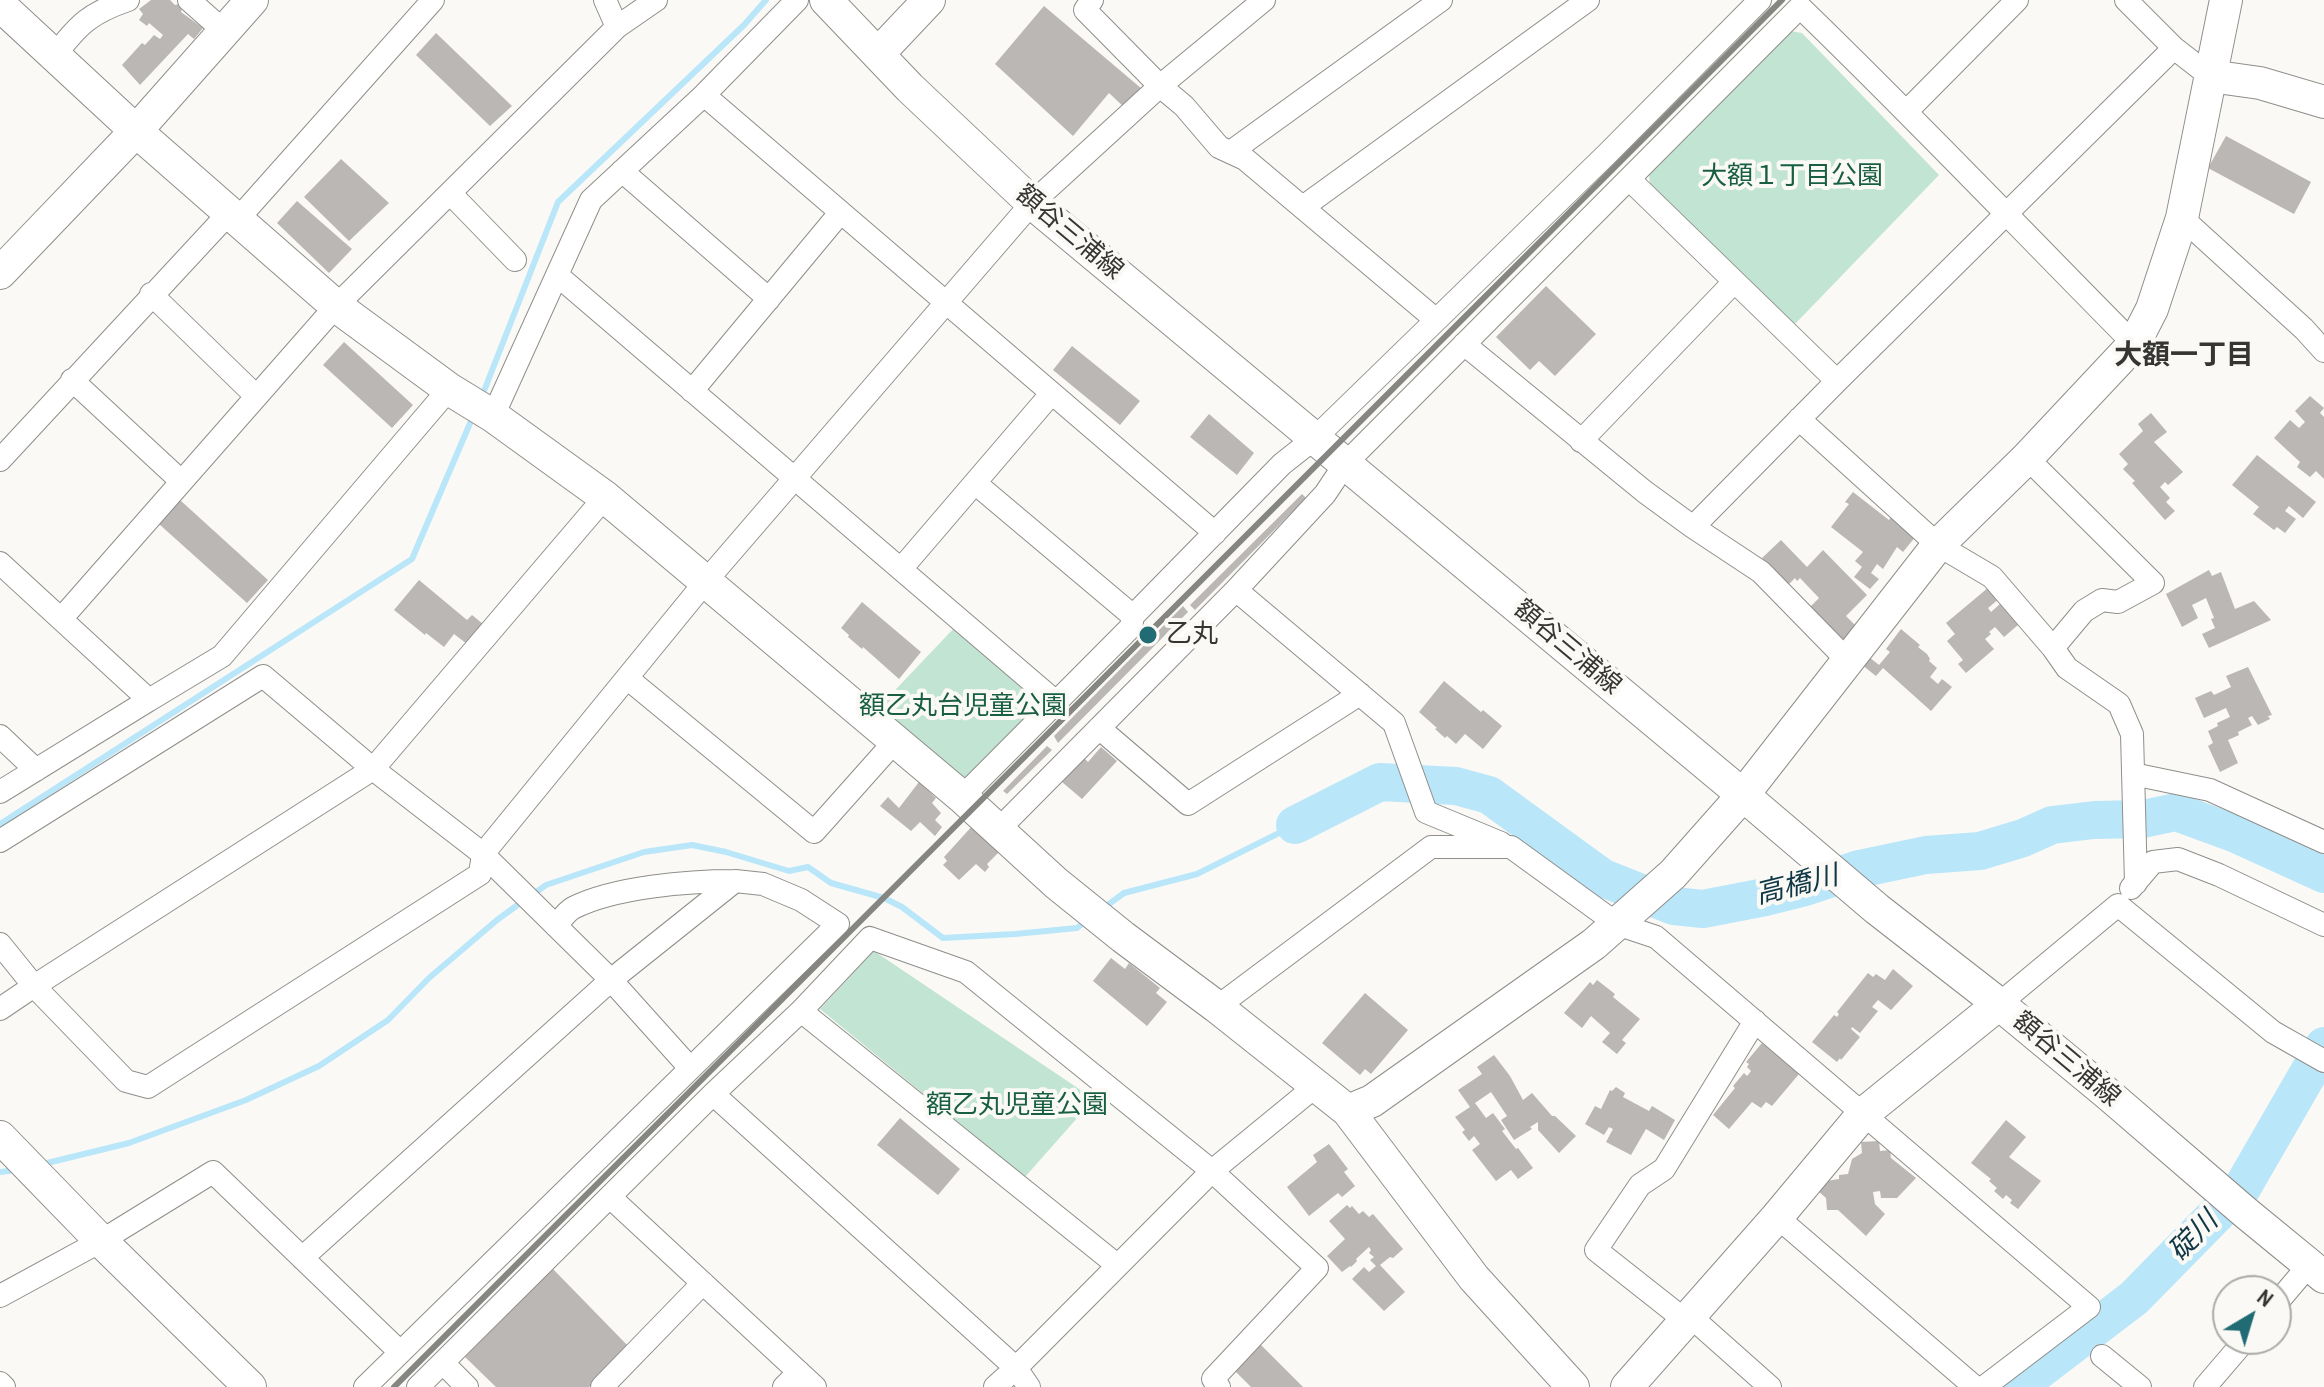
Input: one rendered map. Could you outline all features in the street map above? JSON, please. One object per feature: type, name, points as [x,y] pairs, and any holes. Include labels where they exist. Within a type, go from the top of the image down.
[{"type":"street","points":[[55,55],[77,26],[105,8],[128,0]]},
{"type":"street","points":[[189,0],[225,32]]},
{"type":"street","points":[[0,273],[136,131],[252,0]]},
{"type":"street","points":[[0,460],[151,294],[233,216],[433,0]]},
{"type":"street","points":[[605,0],[617,27]]},
{"type":"street","points":[[61,619],[336,306],[617,27],[656,0]]},
{"type":"street","points":[[0,792],[222,656],[474,404],[557,275],[591,200],[704,95],[797,0]]},
{"type":"street","name":"額谷三浦線","points":[[826,0],[910,88],[1032,203],[1877,909],[1999,1004],[2317,1271]]},
{"type":"street","points":[[878,54],[929,0]]},
{"type":"street","points":[[1092,0],[1085,10],[1184,106],[1219,147],[1245,159],[1435,319]]},
{"type":"street","points":[[0,944],[34,986],[126,1081],[148,1087],[480,874],[483,854],[706,581],[1032,203],[1160,86],[1264,0]]},
{"type":"street","points":[[1232,151],[1441,0]]},
{"type":"street","points":[[1303,207],[1588,0]]},
{"type":"street","points":[[962,797],[1131,627],[1133,616],[1282,464],[1315,438],[1606,155],[1760,0]]},
{"type":"street","points":[[1907,111],[2017,0]]},
{"type":"street","points":[[2126,0],[2174,48],[2210,76],[2260,83],[2324,102]]},
{"type":"street","points":[[1348,1111],[1372,1101],[1594,944],[1673,874],[1743,795],[1938,545],[2027,458],[2134,344],[2152,309],[2182,218],[2226,0]]},
{"type":"street","points":[[999,829],[1236,590],[1325,494],[1345,464],[1800,2],[2134,344]]},
{"type":"street","points":[[6,10],[136,131],[336,306],[605,497],[896,740],[1072,896],[1348,1111],[1474,1278],[1573,1387]]},
{"type":"street","points":[[1693,527],[2174,48]]},
{"type":"street","points":[[704,95],[1215,533]]},
{"type":"street","points":[[622,171],[769,299]]},
{"type":"street","points":[[1629,179],[1837,381]]},
{"type":"street","points":[[450,193],[515,260]]},
{"type":"street","points":[[692,391],[840,213]]},
{"type":"street","points":[[2182,218],[2324,351]]},
{"type":"street","points":[[557,275],[1056,702]]},
{"type":"street","points":[[1581,441],[1734,282]]},
{"type":"street","points":[[151,294],[256,396]]},
{"type":"street","points":[[1464,344],[1645,492],[1761,572],[1848,661]]},
{"type":"street","points":[[72,380],[181,481]]},
{"type":"street","points":[[901,569],[1051,394]]},
{"type":"street","points":[[1799,419],[1938,545],[1992,577],[2067,668],[2119,704],[2132,734],[2136,883]]},
{"type":"street","points":[[2027,458],[2153,583],[2118,602],[2102,600],[2084,611],[2053,648]]},
{"type":"street","points":[[975,483],[1133,616]]},
{"type":"street","points":[[0,1009],[373,769],[605,497]]},
{"type":"street","points":[[0,563],[149,700]]},
{"type":"street","points":[[1236,590],[1394,723],[1426,812],[1511,847],[1656,937],[2089,1307],[1984,1387]]},
{"type":"street","points":[[0,841],[263,676],[373,769],[483,854],[611,980],[690,1068]]},
{"type":"street","points":[[627,678],[814,832],[896,740]]},
{"type":"street","points":[[1099,728],[1188,804],[1360,694]]},
{"type":"street","points":[[0,736],[36,770]]},
{"type":"street","points":[[2133,783],[2210,790],[2324,842]]},
{"type":"street","points":[[1217,1007],[1431,847],[1511,847]]},
{"type":"street","points":[[1627,1387],[1863,1114],[2118,905],[2153,862],[2178,859],[2324,925]]},
{"type":"street","points":[[365,1387],[838,924],[801,900],[763,884],[735,881],[697,881],[607,895],[570,909],[553,922]]},
{"type":"street","points":[[302,1258],[611,980],[735,881]]},
{"type":"street","points":[[2118,905],[2273,1032],[2324,1061]]},
{"type":"street","points":[[418,1387],[713,1094],[801,1011],[870,938],[966,972],[1212,1171],[1317,1268],[1212,1384]]},
{"type":"street","points":[[801,1011],[1117,1265]]},
{"type":"street","points":[[1755,1021],[1664,1169],[1640,1185],[1596,1250],[1688,1319],[1770,1387]]},
{"type":"street","points":[[995,1387],[1212,1171],[1317,1085]]},
{"type":"street","points":[[713,1094],[1016,1368],[1029,1387]]},
{"type":"street","points":[[4,1140],[101,1241],[250,1387]]},
{"type":"street","points":[[0,1296],[101,1241],[213,1172],[400,1352]]},
{"type":"street","points":[[610,1197],[703,1283],[800,1382]]},
{"type":"street","points":[[1777,1217],[1975,1387]]},
{"type":"street","points":[[2292,1291],[2317,1271]]},
{"type":"street","points":[[602,1387],[703,1283]]},
{"type":"street","points":[[2205,1387],[2232,1355]]},
{"type":"street","points":[[2102,1356],[2140,1387]]},
{"type":"street","points":[[443,1363],[467,1387]]},
{"type":"green space","name":"大額１丁目公園","points":[[1790,31],[1802,33],[1939,175],[1794,325],[1650,185],[1649,175]]},
{"type":"green space","name":"額乙丸台児童公園","points":[[956,626],[1044,706],[964,785],[880,706]]},
{"type":"green space","name":"額乙丸児童公園","points":[[874,951],[1094,1099],[1025,1177],[820,1009]]},
{"type":"building","points":[[151,0],[170,0],[175,5],[179,4],[181,12],[203,28],[194,39],[188,34],[140,85],[122,65],[142,43],[145,45],[154,35],[160,39],[163,35],[149,23],[147,26],[139,20],[143,14],[139,9]]},
{"type":"building","points":[[1044,6],[1142,89],[1126,109],[1109,93],[1073,136],[995,64]]},
{"type":"building","points":[[436,33],[512,106],[490,126],[416,55]]},
{"type":"building","points":[[2226,136],[2311,182],[2294,214],[2208,168]]},
{"type":"building","points":[[341,159],[389,203],[349,241],[304,197]]},
{"type":"building","points":[[297,201],[352,249],[329,273],[277,223]]},
{"type":"building","points":[[1546,286],[1596,334],[1555,376],[1539,361],[1530,370],[1496,337]]},
{"type":"building","points":[[344,342],[413,405],[392,428],[323,365]]},
{"type":"building","points":[[1072,346],[1140,401],[1120,425],[1053,370]]},
{"type":"building","points":[[2310,396],[2324,408],[2320,413],[2324,417],[2324,479],[2316,471],[2310,477],[2297,467],[2300,462],[2274,438],[2290,420],[2299,428],[2305,422],[2295,411]]},
{"type":"building","points":[[2151,413],[2167,432],[2154,442],[2183,472],[2168,485],[2165,482],[2160,487],[2170,498],[2166,502],[2175,511],[2165,520],[2132,483],[2135,481],[2123,469],[2128,464],[2119,454],[2143,431],[2138,424]]},
{"type":"building","points":[[1209,414],[1254,453],[1237,475],[1190,437]]},
{"type":"building","points":[[2257,455],[2316,502],[2303,518],[2289,506],[2285,511],[2296,519],[2285,533],[2277,527],[2274,530],[2253,514],[2259,507],[2232,485]]},
{"type":"building","points":[[1853,492],[1916,536],[1903,552],[1897,547],[1883,569],[1877,564],[1871,573],[1879,579],[1870,589],[1854,577],[1862,567],[1855,561],[1863,552],[1831,527],[1849,504],[1845,502]]},
{"type":"building","points":[[1302,494],[1306,498],[1195,610],[1190,605]]},
{"type":"building","points":[[180,500],[268,580],[247,603],[159,524]]},
{"type":"building","points":[[1781,540],[1807,567],[1823,550],[1867,595],[1846,616],[1857,627],[1843,641],[1810,607],[1819,598],[1800,578],[1797,581],[1795,578],[1788,585],[1762,558]]},
{"type":"building","points":[[2209,570],[2212,576],[2221,572],[2235,609],[2254,601],[2271,620],[2209,648],[2202,634],[2215,628],[2206,598],[2192,605],[2198,618],[2182,627],[2166,594]]},
{"type":"building","points":[[419,580],[467,620],[472,615],[483,624],[467,644],[454,634],[444,647],[394,610]]},
{"type":"building","points":[[1989,587],[1999,599],[1988,608],[1991,612],[2000,604],[2018,625],[2004,637],[1995,627],[1989,632],[1991,634],[1985,639],[1994,649],[1966,673],[1958,664],[1963,660],[1947,641],[1955,634],[1946,623]]},
{"type":"building","points":[[862,602],[921,652],[899,679],[841,628]]},
{"type":"building","points":[[1183,606],[1188,612],[1058,743],[1054,736]]},
{"type":"building","points":[[1901,629],[1920,645],[1918,647],[1937,668],[1930,677],[1938,684],[1942,679],[1952,687],[1931,711],[1883,668],[1876,676],[1862,665],[1869,657],[1879,665],[1890,652],[1886,649]]},
{"type":"building","points":[[2248,667],[2272,715],[2258,725],[2252,716],[2248,718],[2252,725],[2228,740],[2238,763],[2220,772],[2208,746],[2213,743],[2208,731],[2230,717],[2226,708],[2204,718],[2195,698],[2211,691],[2214,695],[2231,687],[2226,676]]},
{"type":"building","points":[[1444,681],[1502,726],[1483,749],[1465,734],[1456,744],[1447,736],[1445,738],[1419,712]]},
{"type":"building","points":[[1047,746],[1052,750],[1007,794],[1003,791]]},
{"type":"building","points":[[1101,747],[1117,761],[1082,799],[1062,782],[1084,758],[1088,762]]},
{"type":"building","points":[[919,782],[936,798],[932,803],[941,813],[935,820],[942,827],[935,836],[920,822],[911,831],[880,806],[888,797],[899,808]]},
{"type":"building","points":[[974,824],[1000,851],[987,864],[989,867],[985,872],[976,864],[959,880],[943,865],[947,861],[944,857]]},
{"type":"building","points":[[1111,958],[1125,969],[1129,963],[1160,988],[1156,993],[1167,1002],[1147,1026],[1093,981]]},
{"type":"building","points":[[1893,969],[1913,986],[1891,1010],[1878,1000],[1872,1007],[1878,1011],[1860,1033],[1852,1027],[1860,1037],[1841,1060],[1837,1062],[1812,1042],[1834,1015],[1837,1017],[1837,1012],[1868,973],[1885,980]]},
{"type":"building","points":[[1597,980],[1640,1019],[1622,1040],[1626,1043],[1617,1054],[1602,1042],[1610,1033],[1591,1016],[1582,1028],[1564,1013],[1590,982],[1593,985]]},
{"type":"building","points":[[1365,993],[1408,1030],[1371,1074],[1365,1069],[1360,1075],[1322,1043]]},
{"type":"building","points":[[1762,1043],[1799,1074],[1772,1106],[1766,1102],[1761,1108],[1752,1102],[1729,1129],[1713,1115],[1744,1073],[1747,1076],[1751,1071],[1746,1062]]},
{"type":"building","points":[[1494,1055],[1523,1100],[1532,1093],[1552,1116],[1576,1136],[1559,1153],[1538,1130],[1538,1122],[1514,1140],[1501,1120],[1507,1116],[1491,1092],[1475,1103],[1486,1118],[1493,1113],[1505,1129],[1502,1131],[1533,1168],[1518,1179],[1511,1170],[1496,1181],[1472,1150],[1480,1144],[1474,1136],[1469,1141],[1455,1117],[1470,1107],[1458,1090],[1482,1074],[1477,1067]]},
{"type":"building","points":[[1616,1087],[1625,1093],[1623,1097],[1649,1111],[1652,1106],[1675,1120],[1664,1140],[1646,1129],[1631,1155],[1606,1142],[1613,1129],[1609,1127],[1604,1135],[1585,1124],[1595,1106],[1601,1109],[1610,1090]]},
{"type":"building","points":[[900,1118],[960,1169],[938,1195],[877,1145]]},
{"type":"building","points":[[2006,1120],[2026,1137],[2009,1157],[2041,1181],[2018,1209],[2006,1195],[2003,1199],[1994,1191],[1997,1188],[1989,1181],[1991,1179],[1971,1163]]},
{"type":"building","points":[[1879,1141],[1880,1151],[1890,1150],[1891,1158],[1916,1178],[1897,1198],[1881,1198],[1880,1191],[1873,1192],[1875,1204],[1885,1214],[1866,1236],[1838,1210],[1827,1210],[1826,1198],[1818,1191],[1826,1181],[1848,1174],[1852,1159],[1862,1153],[1861,1142]]},
{"type":"building","points":[[1329,1144],[1348,1169],[1344,1172],[1355,1186],[1342,1197],[1338,1193],[1309,1216],[1287,1187],[1317,1162],[1313,1155]]},
{"type":"building","points":[[1347,1205],[1359,1214],[1363,1211],[1369,1217],[1373,1214],[1403,1249],[1380,1265],[1405,1292],[1384,1311],[1352,1279],[1364,1267],[1369,1272],[1376,1266],[1370,1260],[1374,1257],[1369,1253],[1369,1247],[1351,1267],[1342,1272],[1327,1256],[1345,1239],[1329,1221]]},
{"type":"building","points":[[553,1269],[628,1346],[589,1387],[496,1387],[465,1357]]},
{"type":"building","points":[[1260,1344],[1303,1387],[1251,1387],[1234,1370]]},
{"type":"waterway","points":[[482,396],[558,202],[744,25],[766,0]]},
{"type":"waterway","points":[[0,824],[412,559],[474,414]]},
{"type":"waterway","name":"高橋川","points":[[1295,825],[1380,782],[1456,786],[1489,795],[1603,878],[1674,906],[1703,909],[1805,887],[1859,869],[1926,855],[1980,851],[2052,825],[2143,819],[2176,812],[2236,834],[2324,874]]},
{"type":"waterway","points":[[1105,907],[1124,893],[1197,874],[1295,825]]},
{"type":"waterway","points":[[532,895],[546,885],[644,852],[692,845],[789,871],[808,867],[831,883],[884,898],[902,907],[943,938],[1077,928],[1086,921]]},
{"type":"waterway","points":[[43,1164],[129,1143],[246,1100],[319,1066],[388,1020],[429,978],[523,901]]},
{"type":"waterway","name":"碇川","points":[[2017,1387],[2134,1298],[2242,1188],[2324,1046]]},
{"type":"waterway","points":[[0,1172],[16,1170]]},
{"type":"waterway","points":[[2032,1377],[2035,1387]]},
{"type":"railway","points":[[394,1387],[1782,0]]},
{"type":"place","name":"乙丸","points":[[1148,635]]},
{"type":"district","name":"大額一丁目","points":[[2184,356]]}]
